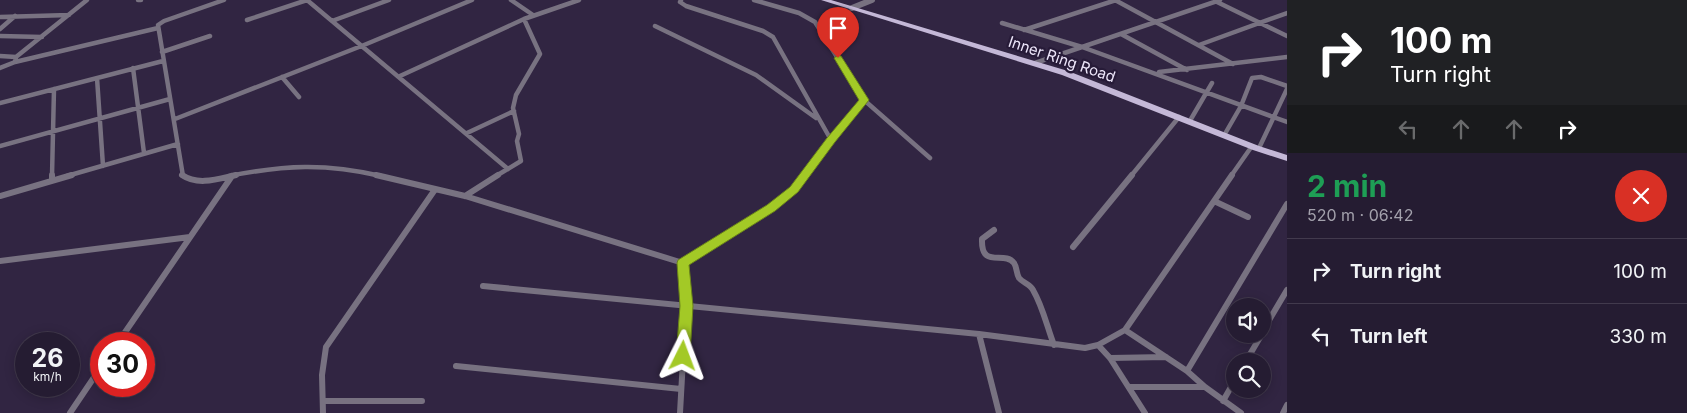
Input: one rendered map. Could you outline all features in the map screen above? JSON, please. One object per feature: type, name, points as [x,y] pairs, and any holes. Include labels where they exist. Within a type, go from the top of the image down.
[{"type":"main road","name":"Inner Ring Road","points":[[824,0],[856,7]]},
{"type":"main road","name":"Inner Ring Road","points":[[834,0],[1097,81],[1226,132],[1256,146]]},
{"type":"main road","name":"Inner Ring Road","points":[[1036,63],[1287,156]]},
{"type":"street","points":[[0,68],[16,59],[87,0]]},
{"type":"street","points":[[224,0],[164,21],[158,25],[182,176],[192,180],[206,181],[309,166],[348,169],[434,191],[464,196],[683,263],[794,190],[864,100]]},
{"type":"street","points":[[248,20],[307,0],[364,45],[508,168]]},
{"type":"street","points":[[332,21],[389,0]]},
{"type":"street","points":[[174,119],[364,45],[472,0]]},
{"type":"street","points":[[510,0],[533,15]]},
{"type":"street","points":[[400,76],[533,15],[579,0]]},
{"type":"street","points":[[681,0],[680,2],[686,6],[763,31],[773,37],[831,140]]},
{"type":"street","points":[[754,0],[799,13],[815,22],[864,100],[930,158]]},
{"type":"street","points":[[856,7],[872,0]]},
{"type":"street","points":[[1024,30],[1115,0],[1233,64]]},
{"type":"street","points":[[1036,63],[1157,23],[1217,0],[1287,36]]},
{"type":"street","points":[[1199,45],[1287,13]]},
{"type":"street","points":[[0,17],[69,15]]},
{"type":"street","points":[[0,29],[15,16]]},
{"type":"street","points":[[464,196],[508,168],[518,164],[522,158],[517,141],[519,134],[514,111],[516,95],[540,54],[524,19]]},
{"type":"street","points":[[1002,23],[1082,47],[1157,73],[1287,122]]},
{"type":"street","points":[[655,26],[756,76],[818,119]]},
{"type":"street","points":[[0,56],[16,59],[158,28]]},
{"type":"street","points":[[1121,34],[1186,70]]},
{"type":"street","points":[[0,36],[42,37]]},
{"type":"street","points":[[162,52],[210,36]]},
{"type":"street","points":[[1157,73],[1287,56]]},
{"type":"street","points":[[0,103],[163,61]]},
{"type":"street","points":[[133,68],[144,154]]},
{"type":"street","points":[[282,77],[299,98]]},
{"type":"street","points":[[1226,132],[1242,106],[1252,78],[1261,77],[1287,86]]},
{"type":"street","points":[[97,78],[103,166]]},
{"type":"street","points":[[1191,119],[1208,93],[1212,83]]},
{"type":"street","points":[[52,180],[54,89]]},
{"type":"street","points":[[483,286],[978,334],[1085,348],[1098,345],[1125,330],[1214,201],[1256,146],[1275,117],[1287,89]]},
{"type":"street","points":[[0,146],[170,99]]},
{"type":"street","points":[[467,133],[514,111]]},
{"type":"street","points":[[1072,247],[1179,117]]},
{"type":"street","points":[[0,196],[178,144]]},
{"type":"street","points":[[125,332],[232,176]]},
{"type":"street","points":[[323,413],[322,375],[326,348],[434,191]]},
{"type":"street","points":[[1214,201],[1248,217]]},
{"type":"street","points":[[1187,371],[1287,204]]},
{"type":"street","points":[[994,230],[982,239],[981,244],[985,253],[991,258],[1012,262],[1018,277],[1031,286],[1054,345]]},
{"type":"street","points":[[0,261],[190,237]]},
{"type":"street","points":[[680,413],[686,306],[683,263]]},
{"type":"street","points":[[1271,318],[1287,290]]},
{"type":"street","points":[[1125,330],[1187,371],[1205,387],[1241,413]]},
{"type":"street","points":[[978,334],[999,413]]},
{"type":"street","points":[[1098,345],[1110,358],[1145,413]]},
{"type":"street","points":[[1110,358],[1166,357]]},
{"type":"street","points":[[456,366],[681,389]]},
{"type":"street","points":[[70,413],[90,383]]},
{"type":"street","points":[[1130,387],[1205,387]]},
{"type":"street","points":[[1223,401],[1226,396]]},
{"type":"street","points":[[324,401],[422,401]]},
{"type":"street","points":[[1284,413],[1287,405]]},
{"type":"route","points":[[683,356],[686,306],[683,263],[771,208],[794,190],[864,100],[838,58]]}]
